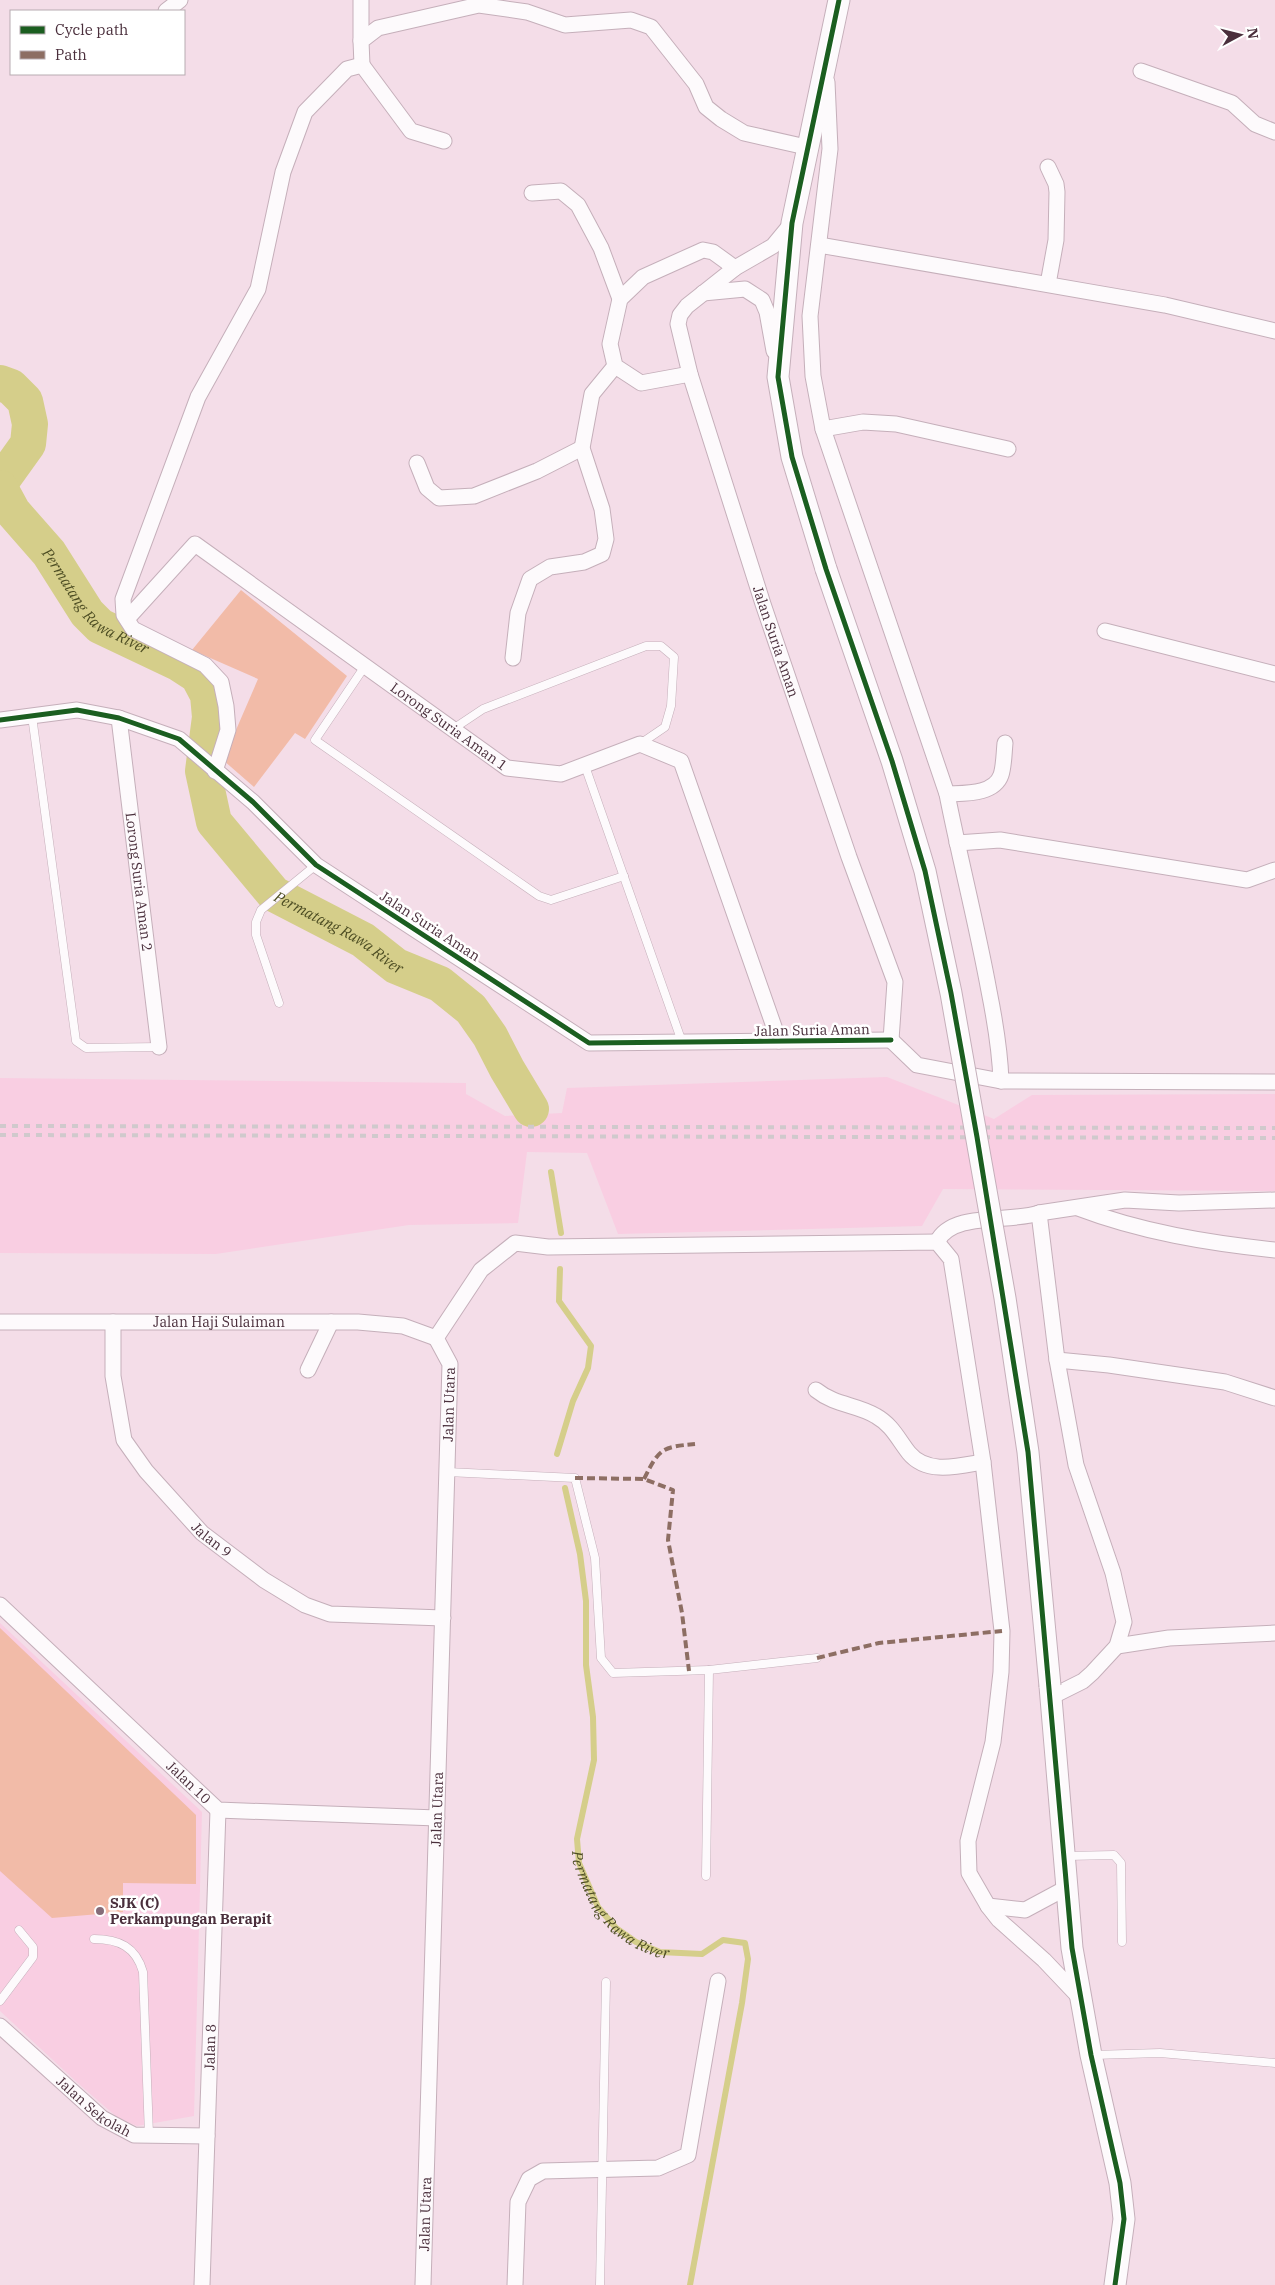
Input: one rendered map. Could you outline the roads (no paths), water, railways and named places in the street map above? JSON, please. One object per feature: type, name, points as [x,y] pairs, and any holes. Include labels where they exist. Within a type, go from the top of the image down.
[{"type":"street","points":[[167,10],[180,0]]},
{"type":"street","points":[[361,0],[362,66],[411,131],[444,141]]},
{"type":"street","points":[[778,377],[792,223],[806,147],[826,66],[839,0]]},
{"type":"street","points":[[361,41],[378,28],[479,5],[527,12],[565,25],[631,20],[652,27],[696,84],[706,107],[721,119],[744,132],[806,147]]},
{"type":"street","points":[[215,771],[228,730],[221,682],[205,665],[134,629],[124,615],[123,599],[198,397],[258,289],[283,172],[305,112],[348,69],[362,66]]},
{"type":"street","points":[[826,66],[830,149],[810,316],[813,376],[823,429],[947,794],[980,937],[1000,1052],[1001,1081]]},
{"type":"street","points":[[1141,71],[1232,103],[1254,124],[1275,132]]},
{"type":"street","points":[[1048,167],[1056,184],[1057,192],[1056,240],[1048,284]]},
{"type":"street","points":[[532,193],[561,192],[578,205],[601,248],[620,299],[610,344],[615,366],[642,383],[690,374]]},
{"type":"street","name":"Jalan Suria Aman","points":[[0,720],[77,710],[119,718],[179,739],[253,802],[316,865],[589,1043],[891,1040],[895,982],[849,857],[779,651],[690,374],[678,324],[680,314],[702,293],[735,268],[773,246],[792,223]]},
{"type":"street","points":[[818,245],[1165,305],[1275,331]]},
{"type":"street","points":[[620,299],[643,277],[703,250],[713,252],[735,268]]},
{"type":"street","points":[[702,293],[745,289],[762,300],[771,329],[792,457],[826,569],[892,761],[925,871],[952,993],[1005,1298],[1027,1443],[1051,1691],[1072,1948],[1091,2055],[1120,2183],[1124,2219],[1115,2285]]},
{"type":"street","points":[[512,658],[518,613],[530,579],[550,567],[584,562],[602,554],[606,539],[602,509],[582,448],[592,394],[615,366]]},
{"type":"street","points":[[823,429],[863,422],[896,424],[1008,449]]},
{"type":"street","points":[[416,463],[427,488],[440,498],[474,496],[536,471],[582,448]]},
{"type":"street","name":"Lorong Suria Aman 1","points":[[127,619],[195,544],[507,768],[561,774],[640,744]]},
{"type":"street","points":[[1105,631],[1275,674]]},
{"type":"street","name":"Lorong Suria Aman 2","points":[[119,718],[159,1047]]},
{"type":"street","points":[[640,744],[681,761],[779,1041]]},
{"type":"street","points":[[947,794],[978,792],[994,785],[1000,776],[1005,744]]},
{"type":"street","points":[[957,843],[1000,840],[1247,880],[1275,870]]},
{"type":"street","points":[[891,1040],[917,1065],[1001,1081],[1275,1082]]},
{"type":"street","points":[[937,1242],[940,1236],[959,1224],[980,1220],[1026,1217],[1039,1212],[1124,1200],[1179,1203],[1275,1200]]},
{"type":"street","points":[[1078,1208],[1116,1222],[1222,1244],[1275,1250]]},
{"type":"street","points":[[1039,1212],[1057,1360],[1076,1465],[1113,1573],[1124,1622],[1117,1646],[1083,1681],[1051,1691]]},
{"type":"street","points":[[436,1338],[481,1270],[515,1243],[548,1247],[937,1242]]},
{"type":"street","points":[[937,1242],[951,1259],[983,1462],[1002,1631],[1001,1664],[993,1742],[968,1842],[969,1873],[998,1920],[1044,1960],[1081,1999]]},
{"type":"street","name":"Jalan Haji Sulaiman","points":[[0,1322],[331,1322],[403,1326],[436,1338]]},
{"type":"street","name":"Jalan 9","points":[[113,1322],[113,1376],[124,1440],[146,1471],[202,1534],[264,1580],[305,1605],[330,1614],[443,1618]]},
{"type":"street","points":[[308,1370],[331,1322]]},
{"type":"street","name":"Jalan Utara","points":[[423,2285],[450,1364],[436,1338]]},
{"type":"street","points":[[1057,1360],[1110,1365],[1224,1382],[1275,1398]]},
{"type":"street","points":[[816,1390],[828,1399],[874,1415],[886,1423],[910,1455],[924,1464],[946,1468],[983,1462]]},
{"type":"street","name":"Jalan 10","points":[[0,1605],[218,1810],[436,1818]]},
{"type":"street","points":[[1117,1646],[1169,1638],[1275,1633]]},
{"type":"street","name":"Jalan 8","points":[[202,2285],[218,1810]]},
{"type":"street","points":[[988,1906],[1025,1910],[1066,1888]]},
{"type":"street","points":[[515,2285],[518,2202],[529,2180],[543,2171],[658,2168],[688,2155],[718,1981]]},
{"type":"street","name":"Jalan Sekolah","points":[[0,2026],[102,2118],[134,2135],[207,2136]]},
{"type":"lane","points":[[453,729],[483,709],[646,646],[661,646],[674,657],[671,706],[665,727],[640,744]]},
{"type":"lane","points":[[365,666],[315,740],[539,896],[551,900],[624,876]]},
{"type":"lane","points":[[32,716],[76,1041],[86,1048],[159,1047]]},
{"type":"lane","points":[[585,766],[682,1042]]},
{"type":"lane","points":[[279,1003],[256,935],[256,922],[261,910],[316,865]]},
{"type":"lane","points":[[447,1472],[574,1478],[595,1558],[601,1658],[613,1673],[710,1670],[817,1658]]},
{"type":"lane","points":[[706,1876],[710,1670]]},
{"type":"lane","points":[[1065,1856],[1114,1855],[1121,1863],[1122,1942]]},
{"type":"lane","points":[[0,2001],[34,1957],[33,1947],[19,1930]]},
{"type":"lane","points":[[94,1939],[105,1939],[126,1946],[139,1958],[143,1972],[149,2135]]},
{"type":"lane","points":[[600,2285],[606,1982]]},
{"type":"lane","points":[[1091,2055],[1160,2053],[1275,2063]]},
{"type":"waterway","name":"Permatang Rawa River","points":[[0,383],[11,387],[25,401],[30,424],[28,444],[0,483]]},
{"type":"waterway","name":"Permatang Rawa River","points":[[0,488],[13,512],[49,553],[87,613],[100,626],[178,663],[198,676],[208,695],[210,717],[203,771],[214,822],[274,894],[363,940],[396,966],[440,984],[471,1009],[490,1036],[531,1109]]},
{"type":"waterway","name":"Permatang Rawa River","points":[[551,1172],[561,1233]]},
{"type":"waterway","name":"Permatang Rawa River","points":[[557,1454],[573,1401],[588,1368],[591,1346],[559,1301],[560,1269]]},
{"type":"waterway","name":"Permatang Rawa River","points":[[565,1488],[580,1554],[586,1601],[586,1665],[593,1717],[594,1760],[577,1839],[579,1863],[598,1907],[616,1928],[636,1942],[660,1952],[702,1954],[723,1940],[745,1943],[748,1959],[742,2003],[690,2285]]},
{"type":"railway","points":[[0,1126],[1275,1128]]},
{"type":"railway","points":[[0,1135],[1275,1138]]},
{"type":"place","name":"SJK (C) Perkampungan Berapit","points":[[100,1911]]}]
